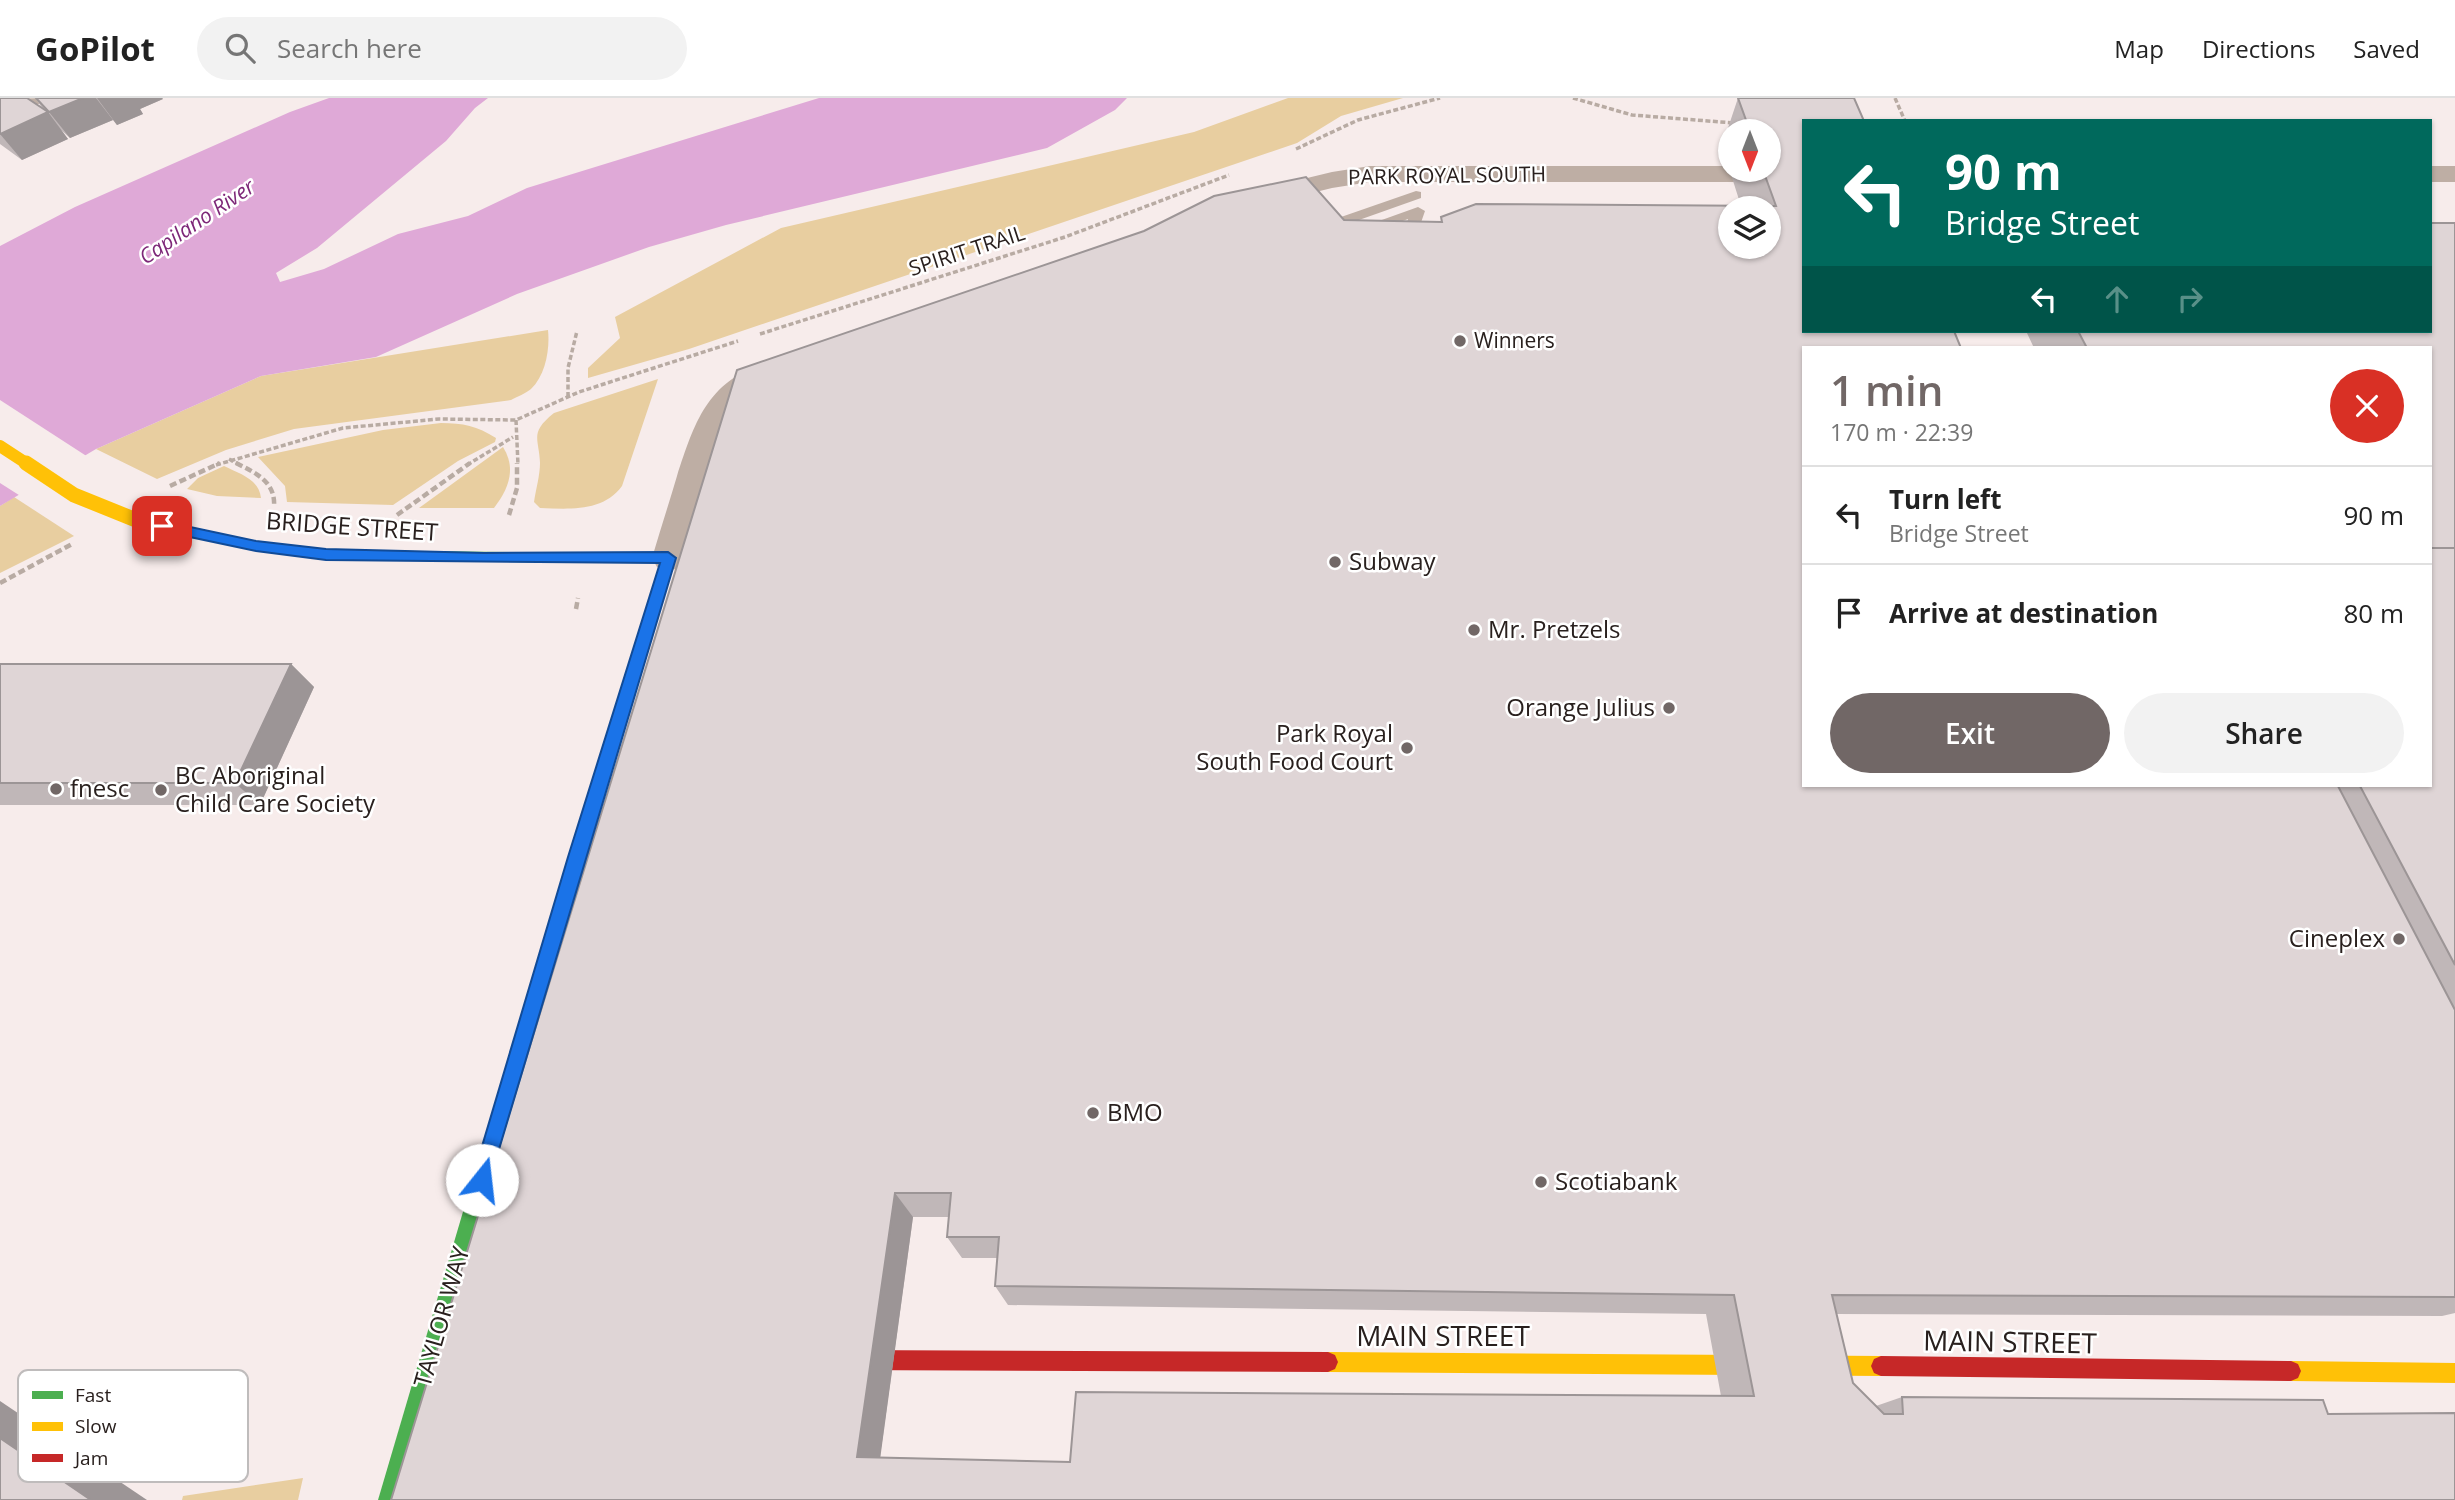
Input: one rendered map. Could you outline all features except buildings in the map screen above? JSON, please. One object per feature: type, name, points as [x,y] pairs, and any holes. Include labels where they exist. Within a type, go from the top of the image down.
[{"type":"street","points":[[0,107],[33,98]]},
{"type":"street","name":"PARK ROYAL SOUTH","points":[[1239,205],[1277,192],[1370,174],[1414,184],[1802,174]]},
{"type":"street","points":[[2432,174],[2455,174]]},
{"type":"street","name":"TAYLOR WAY","points":[[388,1500],[438,1355],[576,857],[675,557],[709,425],[726,402],[747,383],[794,361]]},
{"type":"street","name":"BRIDGE STREET","points":[[0,446],[74,495],[141,522],[256,546],[326,555],[675,557]]},
{"type":"street","name":"MAIN STREET","points":[[821,1359],[1583,1363],[2455,1373]]},
{"type":"lane","points":[[1315,231],[1414,184],[1423,216]]},
{"type":"lane","points":[[1350,236],[1423,216]]},
{"type":"lane","points":[[1388,240],[1412,231],[1423,216]]},
{"type":"path","points":[[1296,149],[1358,120],[1440,98]]},
{"type":"path","points":[[1573,98],[1604,111],[1647,118],[1718,122]]},
{"type":"path","points":[[1895,98],[1904,119]]},
{"type":"path","name":"SPIRIT TRAIL","points":[[516,420],[568,397],[1065,237],[1237,172]]},
{"type":"path","points":[[568,397],[568,368],[577,331]]},
{"type":"path","points":[[275,500],[271,486],[259,475],[229,459],[343,428],[439,419],[516,420],[513,437],[518,470],[516,495],[506,520]]},
{"type":"path","points":[[394,517],[447,477],[513,437]]},
{"type":"shaded area","points":[[1288,98],[1403,98],[1341,116],[1297,143],[689,349],[588,378],[588,368],[620,338],[615,317],[781,228],[1194,132]]},
{"type":"shaded area","points":[[548,330],[547,353],[540,376],[531,389],[511,400],[294,429],[226,450],[157,479],[96,449],[261,376]]},
{"type":"shaded area","points":[[658,379],[622,486],[596,505],[540,508],[534,502],[540,468],[537,436],[546,420],[554,413]]},
{"type":"shaded area","points":[[441,423],[476,428],[496,438],[495,442],[458,461],[393,505],[287,502],[285,486],[258,457],[383,430]]},
{"type":"shaded area","points":[[503,447],[509,463],[509,479],[494,508],[419,508]]},
{"type":"shaded area","points":[[224,466],[253,482],[261,498],[217,496],[187,489],[198,478]]},
{"type":"shaded area","points":[[14,497],[74,536],[0,573],[0,506]]},
{"type":"shaded area","points":[[303,1478],[298,1500],[182,1500],[183,1496]]},
{"type":"water","name":"Capilano River","points":[[329,98],[488,98],[475,108],[446,141],[317,248],[276,273],[280,282],[324,269],[398,234],[468,216],[527,188],[819,98],[1127,98],[1115,110],[1047,148],[726,225],[649,247],[517,294],[376,357],[261,376],[96,449],[0,506],[0,246],[75,207],[290,112]]},
{"type":"pier","points":[[0,400],[88,457],[22,497],[0,483]]},
{"type":"traffic: fast","points":[[141,522],[256,546],[325,555],[590,558]]},
{"type":"traffic: fast","points":[[388,1500],[497,1127]]},
{"type":"traffic: slow","points":[[0,446],[74,495],[141,522]]},
{"type":"traffic: slow","points":[[590,558],[669,558],[607,759]]},
{"type":"traffic: slow","points":[[1328,1362],[1881,1366]]},
{"type":"traffic: slow","points":[[2291,1371],[2455,1373]]},
{"type":"traffic: jam","points":[[497,1127],[607,759]]},
{"type":"traffic: jam","points":[[840,1360],[1328,1362]]},
{"type":"traffic: jam","points":[[1881,1366],[2291,1371]]},
{"type":"place","name":"Winners","points":[[1460,341]]},
{"type":"place","name":"Subway","points":[[1335,562]]},
{"type":"place","name":"Mr. Pretzels","points":[[1474,630]]},
{"type":"place","name":"Orange Julius","points":[[1669,708]]},
{"type":"place","name":"Park Royal South Food Court","points":[[1407,748]]},
{"type":"place","name":"fnesc","points":[[56,789]]},
{"type":"place","name":"BC Aboriginal Child Care Society","points":[[161,790]]},
{"type":"place","name":"Cineplex","points":[[2399,939]]},
{"type":"place","name":"BMO","points":[[1093,1113]]},
{"type":"place","name":"Scotiabank","points":[[1541,1182]]},
{"type":"route","points":[[162,526],[256,546],[326,555],[668,558],[532,1004],[482,1180]]}]
